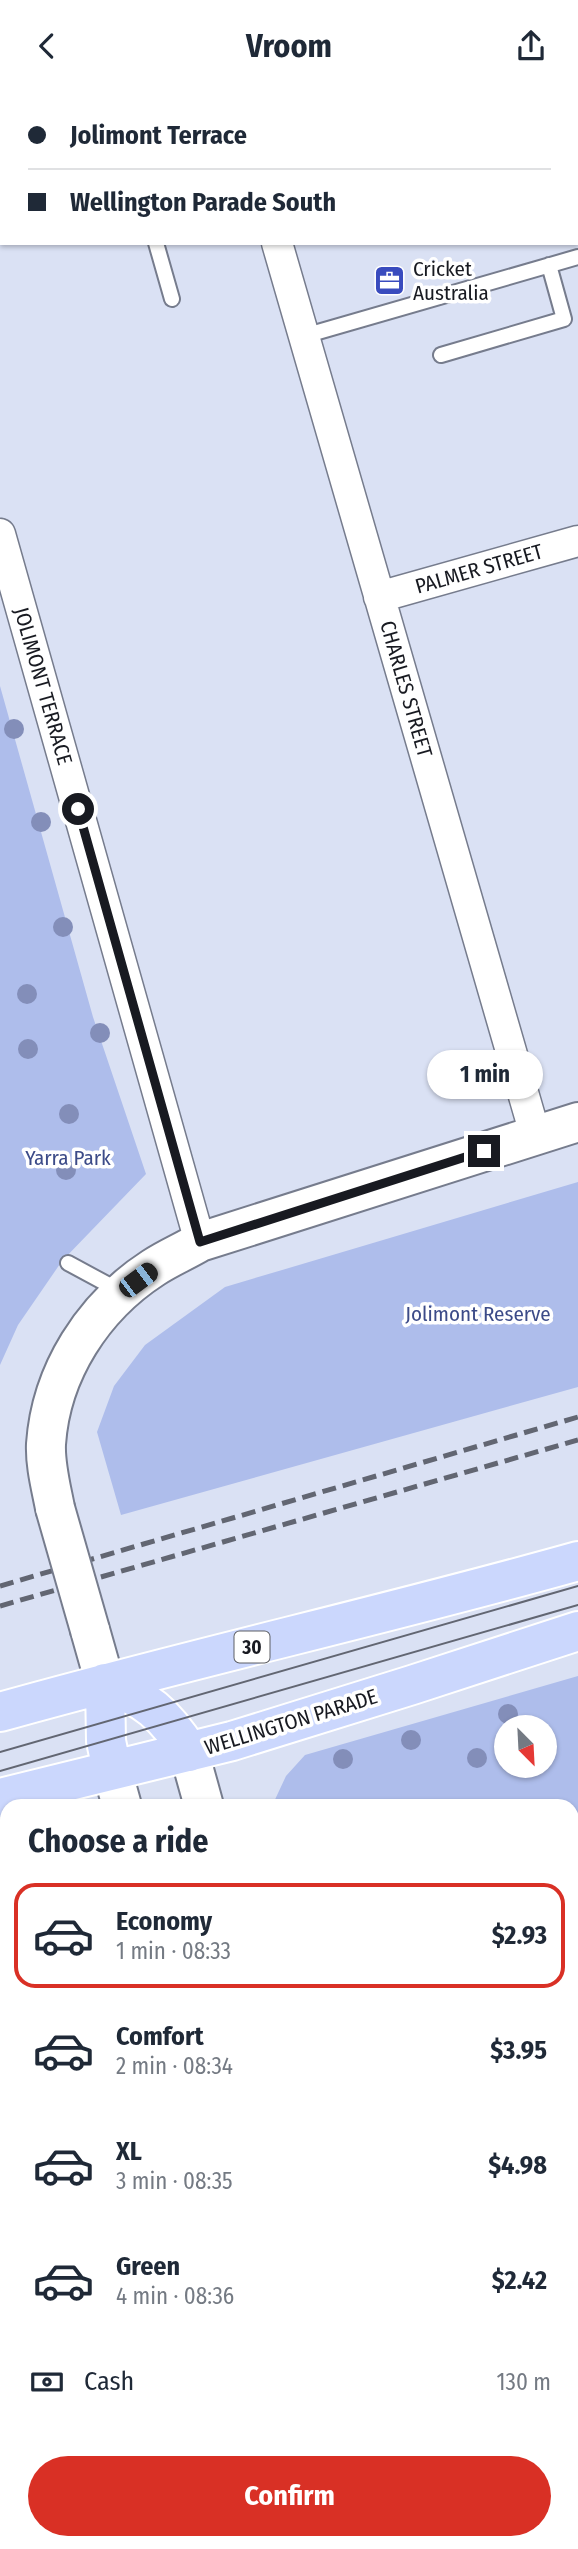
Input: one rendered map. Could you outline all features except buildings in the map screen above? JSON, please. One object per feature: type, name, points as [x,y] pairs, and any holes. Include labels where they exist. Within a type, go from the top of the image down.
[{"type":"main road","name":"30","points":[[0,1712],[578,1561]]},
{"type":"main road","name":"WELLINGTON PARADE","points":[[0,1798],[189,1752],[399,1689],[578,1631]]},
{"type":"main road","points":[[112,1770],[106,1741],[105,1683],[132,1693],[154,1708],[174,1728],[189,1752]]},
{"type":"street","name":"CHARLES STREET","points":[[278,245],[536,1134]]},
{"type":"street","name":"JOLIMONT TERRACE","points":[[0,534],[200,1242]]},
{"type":"street","name":"PALMER STREET","points":[[379,597],[578,541]]},
{"type":"street","points":[[105,1683],[55,1508],[46,1447],[59,1384],[85,1332],[122,1292],[153,1268],[200,1242],[578,1122]]},
{"type":"street","points":[[189,1752],[202,1799]]},
{"type":"street","points":[[112,1770],[120,1799]]},
{"type":"lane","points":[[157,245],[172,299]]},
{"type":"lane","points":[[304,336],[578,257]]},
{"type":"lane","points":[[441,355],[564,319],[549,265]]},
{"type":"lane","points":[[68,1263],[122,1292]]},
{"type":"green space","name":"Yarra Park","points":[[0,686],[93,1017],[146,1174],[62,1261],[18,1325],[0,1365]]},
{"type":"green space","name":"Jolimont Reserve","points":[[578,1182],[578,1387],[121,1515],[97,1432],[114,1386],[145,1345],[225,1287]]},
{"type":"green space","points":[[578,1676],[578,1799],[275,1799],[286,1776],[305,1755]]},
{"type":"tram line","points":[[0,1752],[578,1586]]},
{"type":"tram line","points":[[0,1771],[578,1605]]},
{"type":"railway","points":[[0,1586],[578,1417]]},
{"type":"railway","points":[[0,1606],[578,1440]]},
{"type":"place","name":"Cricket Australia","points":[[390,281]]},
{"type":"route","points":[[78,809],[200,1242],[484,1151]]}]
